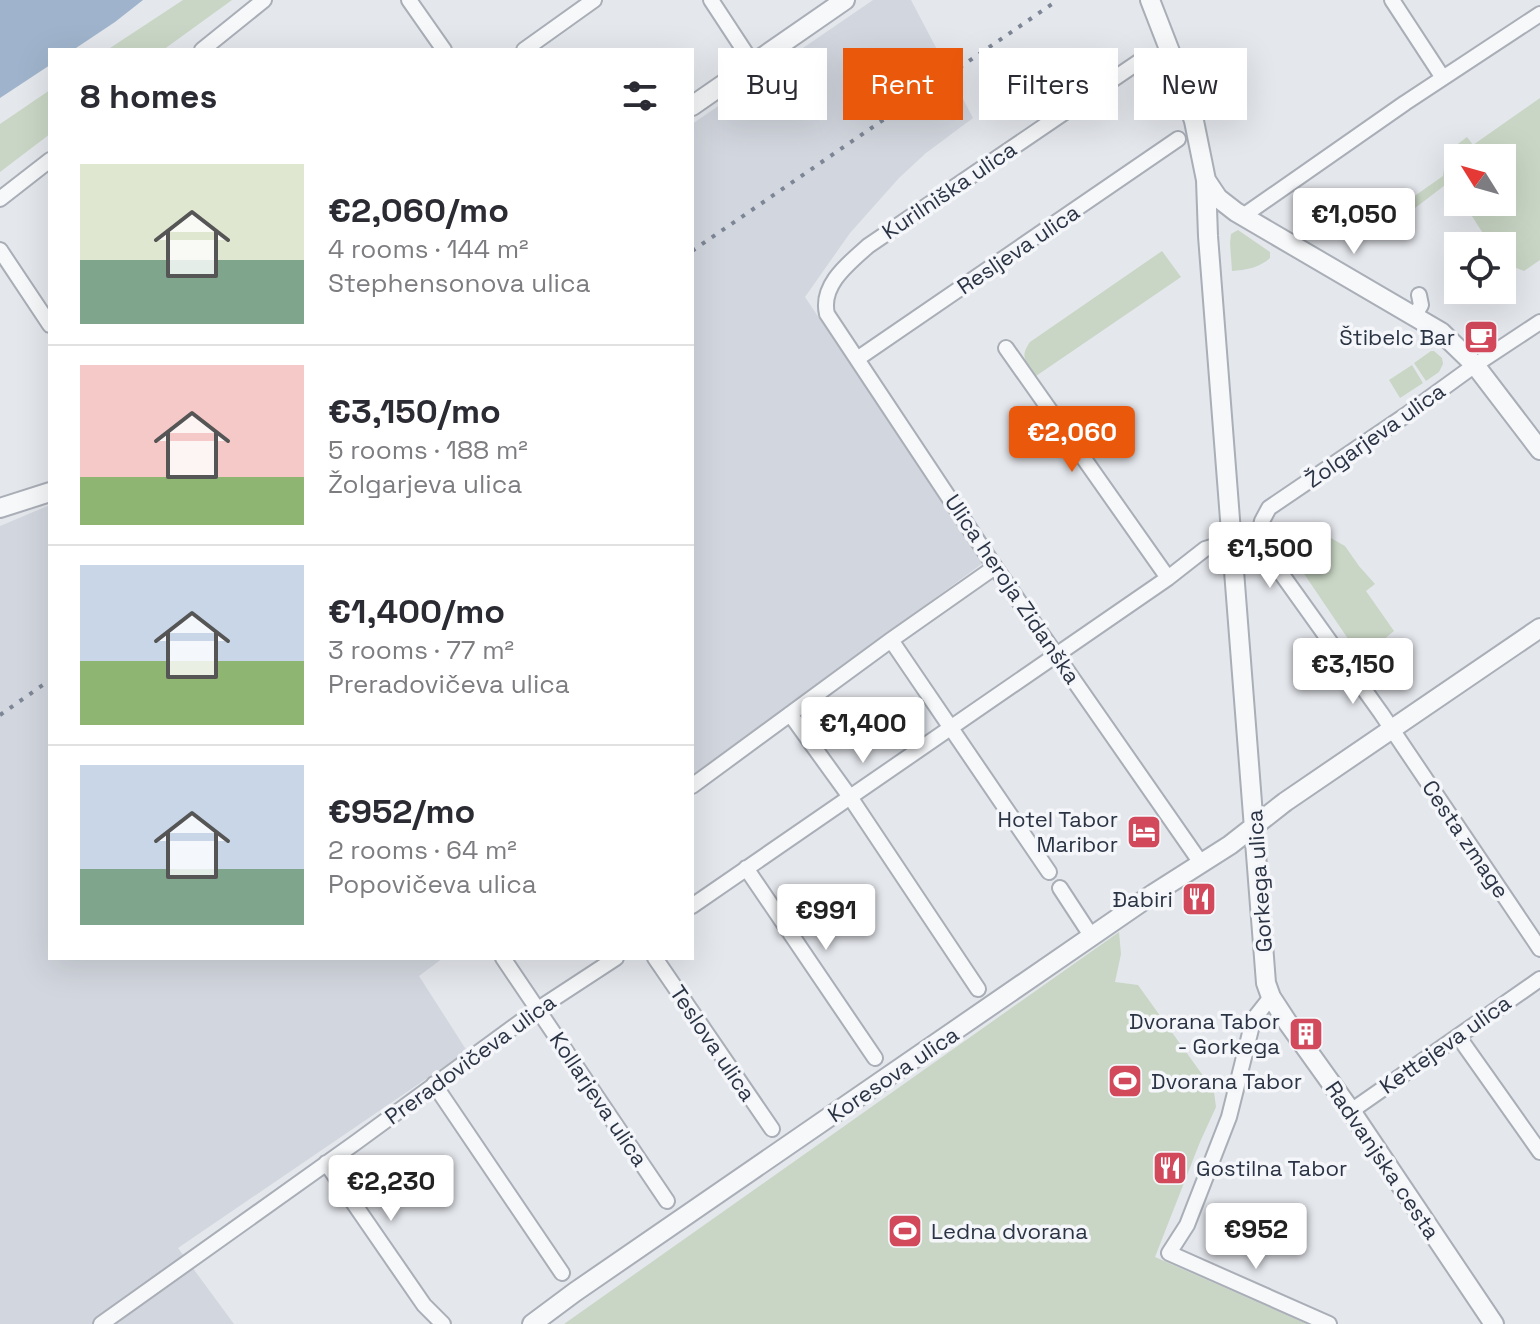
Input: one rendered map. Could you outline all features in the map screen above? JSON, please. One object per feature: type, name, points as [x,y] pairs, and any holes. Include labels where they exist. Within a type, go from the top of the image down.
[{"type":"street","points":[[204,48],[264,0]]},
{"type":"street","points":[[409,0],[443,48]]},
{"type":"street","points":[[527,48],[594,0]]},
{"type":"street","points":[[711,0],[742,48]]},
{"type":"street","points":[[776,48],[845,0]]},
{"type":"street","points":[[1150,0],[1190,108],[1206,180],[1218,198],[1243,216],[1441,332],[1475,365],[1540,450]]},
{"type":"street","points":[[1392,0],[1443,78]]},
{"type":"street","points":[[1243,216],[1540,14]]},
{"type":"street","name":"Kurilniška ulica","points":[[827,314],[825,304],[830,286],[868,246],[1134,65]]},
{"type":"street","points":[[694,105],[718,88]]},
{"type":"street","name":"Resljeva ulica","points":[[857,359],[1178,139]]},
{"type":"street","points":[[0,199],[48,162]]},
{"type":"street","name":"Gorkega ulica","points":[[1206,180],[1266,983],[1271,997]]},
{"type":"street","points":[[0,250],[48,322]]},
{"type":"street","points":[[1415,315],[1421,305],[1419,295]]},
{"type":"street","name":"Ulica heroja Zidanška","points":[[827,314],[995,567],[1201,863]]},
{"type":"street","name":"Žolgarjeva ulica","points":[[1392,730],[1273,562],[1260,530],[1262,521],[1269,508],[1540,322]]},
{"type":"street","points":[[1006,348],[1168,578]]},
{"type":"street","points":[[0,508],[48,493]]},
{"type":"street","points":[[694,905],[1168,578],[1205,549],[1231,541]]},
{"type":"street","points":[[694,785],[995,567]]},
{"type":"street","name":"Koresova ulica","points":[[532,1324],[1540,628]]},
{"type":"street","points":[[891,640],[1049,872]]},
{"type":"street","points":[[790,714],[850,797],[978,989]]},
{"type":"street","name":"Cesta zmage","points":[[1392,730],[1540,949]]},
{"type":"street","points":[[746,868],[875,1058]]},
{"type":"street","points":[[1060,888],[1092,937]]},
{"type":"street","name":"Kollarjeva ulica","points":[[504,960],[667,1201]]},
{"type":"street","name":"Preradovičeva ulica","points":[[101,1324],[538,1009],[613,960]]},
{"type":"street","name":"Teslova ulica","points":[[656,960],[772,1129]]},
{"type":"street","name":"Kettejeva ulica","points":[[1351,1111],[1540,979]]},
{"type":"street","points":[[1271,997],[1252,1025],[1229,1117],[1187,1225],[1169,1253],[1329,1324]]},
{"type":"street","name":"Radvanjska cesta","points":[[1271,997],[1494,1324]]},
{"type":"street","points":[[1458,1036],[1540,1152]]},
{"type":"street","points":[[434,1084],[562,1273]]},
{"type":"street","points":[[326,1163],[424,1305],[443,1324]]},
{"type":"street","points":[[424,1305],[432,1324]]},
{"type":"shaded area","points":[[873,0],[911,0],[936,48],[843,48],[843,120],[963,120],[963,99],[973,118],[926,153],[899,178],[850,233],[805,297],[983,563],[694,775],[694,123],[718,106],[718,120],[827,120],[827,48],[803,48]]},
{"type":"shaded area","points":[[48,506],[48,960],[440,960],[419,976],[467,1051],[178,1248],[234,1324],[0,1324],[0,526]]},
{"type":"green space","points":[[183,0],[232,0],[166,48],[110,48]]},
{"type":"green space","points":[[48,91],[48,136],[0,172],[0,124]]},
{"type":"green space","points":[[1540,98],[1540,260],[1524,271],[1516,268],[1516,232],[1482,232],[1472,216],[1516,216],[1516,144],[1474,144]]},
{"type":"green space","points":[[1467,137],[1472,144],[1458,144]]},
{"type":"green space","points":[[1444,168],[1444,186],[1402,218],[1396,209],[1443,176]]},
{"type":"green space","points":[[1238,230],[1270,252],[1270,258],[1252,268],[1232,271],[1231,234]]},
{"type":"green space","points":[[1162,251],[1181,277],[1036,376],[1024,356],[1030,342]]},
{"type":"green space","points":[[1431,351],[1442,358],[1443,364],[1439,372],[1426,381],[1414,363]]},
{"type":"green space","points":[[1412,365],[1423,383],[1400,398],[1389,380]]},
{"type":"green space","points":[[1329,537],[1345,546],[1375,584],[1366,591],[1394,631],[1361,658],[1288,550]]},
{"type":"green space","points":[[1119,932],[1121,954],[1115,982],[1138,985],[1209,1084],[1214,1092],[1216,1107],[1155,1257],[1307,1324],[564,1324]]},
{"type":"water","points":[[0,0],[143,0],[76,48],[48,48],[48,66],[0,98]]},
{"type":"railway","points":[[694,250],[1058,0]]},
{"type":"railway","points":[[0,715],[48,681]]},
{"type":"place","name":"Štibelc Bar","points":[[1481,337]]},
{"type":"place","name":"Hotel Tabor Maribor","points":[[1144,832]]},
{"type":"place","name":"Đabiri","points":[[1199,899]]},
{"type":"place","name":"Dvorana Tabor - Gorkega","points":[[1306,1034]]},
{"type":"place","name":"Dvorana Tabor","points":[[1125,1081]]},
{"type":"place","name":"Gostilna Tabor","points":[[1170,1168]]},
{"type":"place","name":"Ledna dvorana","points":[[905,1231]]}]
